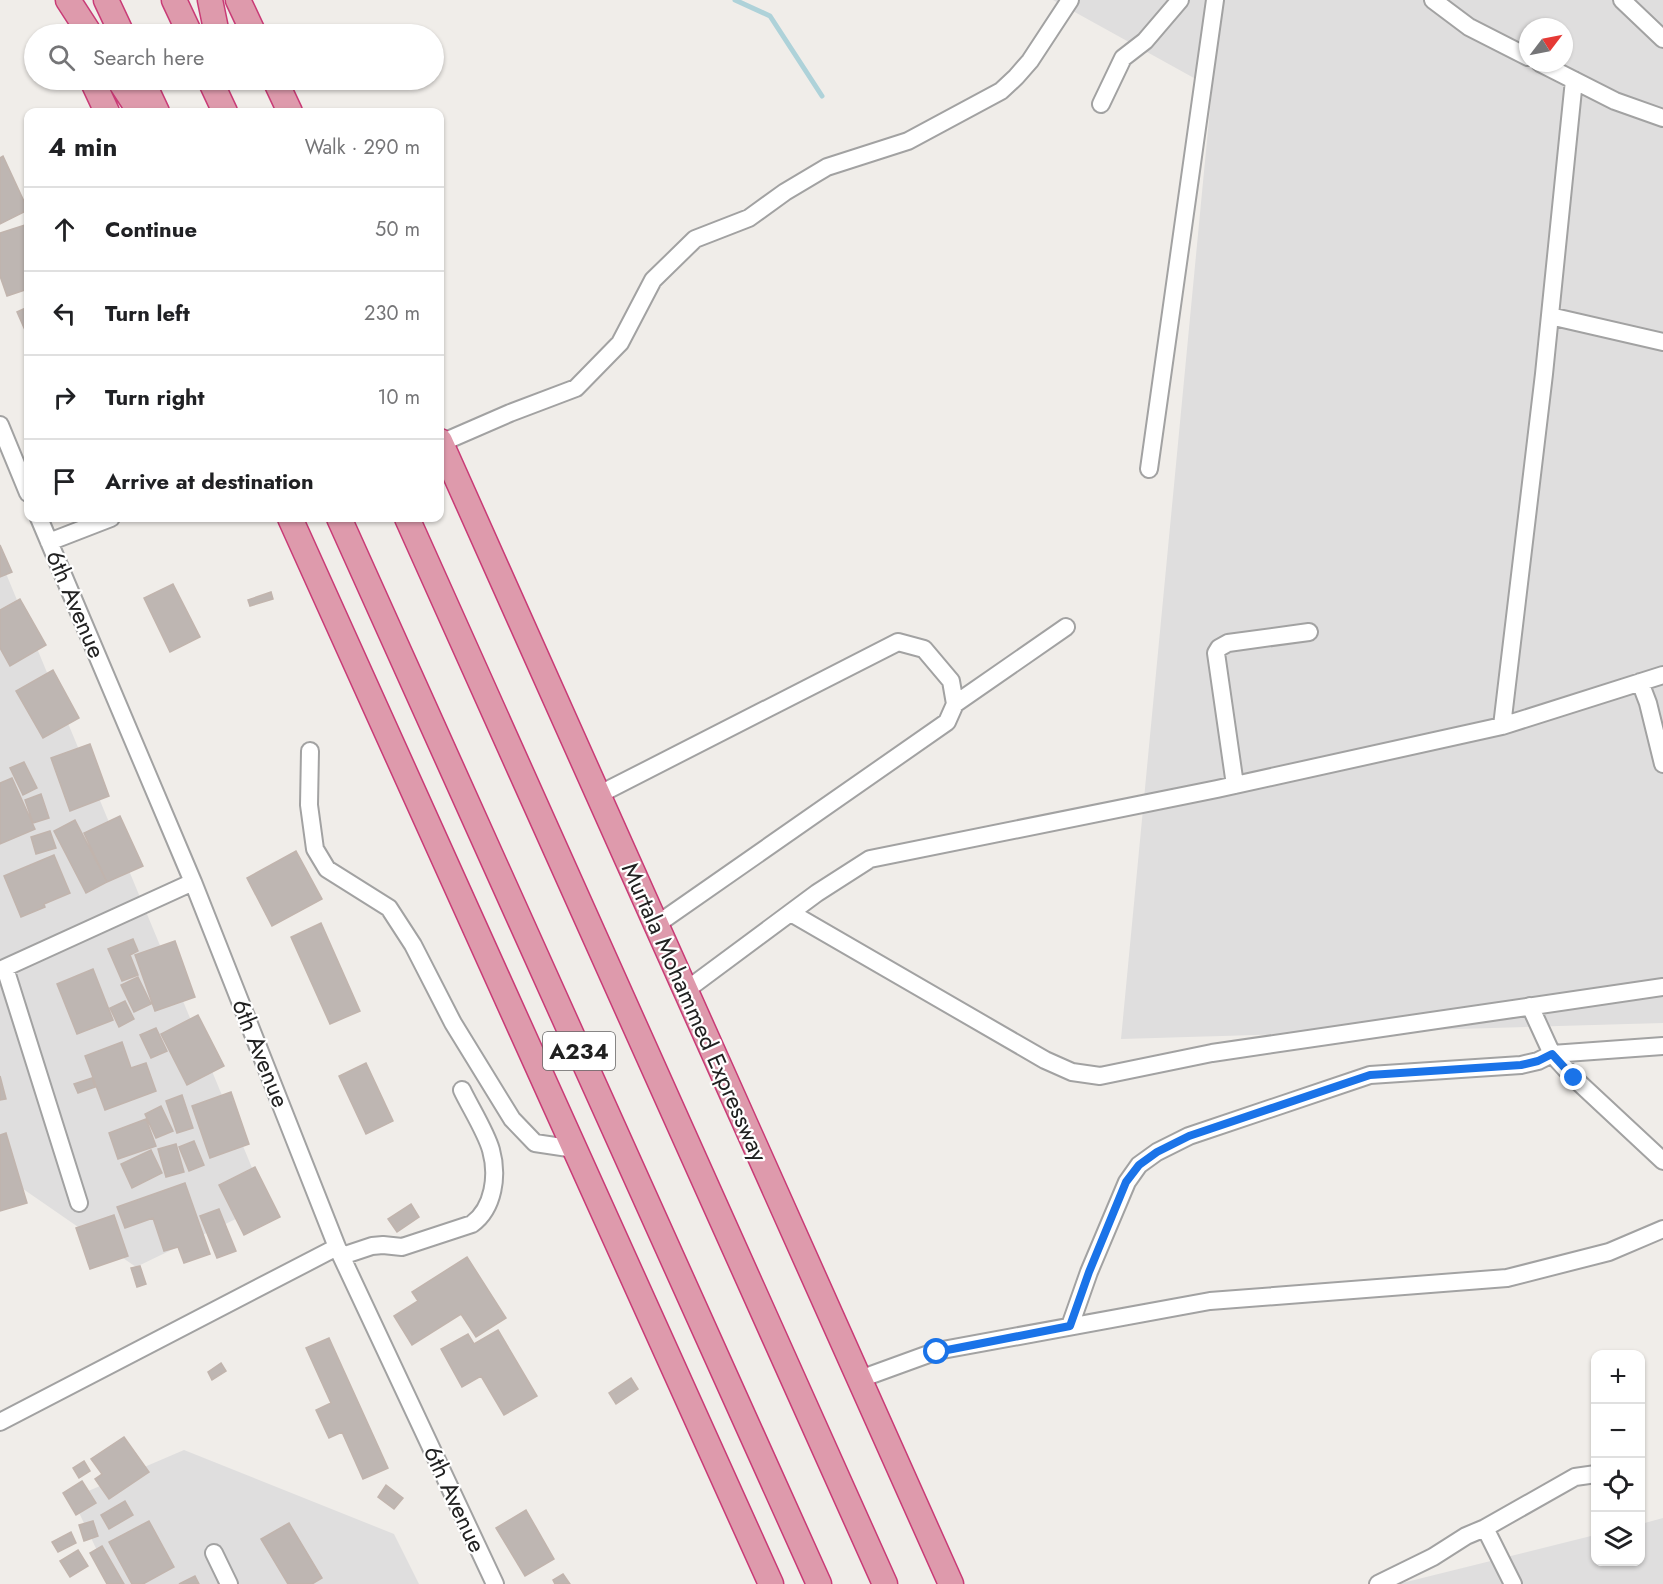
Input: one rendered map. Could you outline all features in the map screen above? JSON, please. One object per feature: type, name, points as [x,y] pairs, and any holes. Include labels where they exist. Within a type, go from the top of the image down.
[{"type":"highway","points":[[56,0],[67,24]]},
{"type":"highway","points":[[68,0],[84,24]]},
{"type":"highway","points":[[106,0],[117,24]]},
{"type":"highway","points":[[174,0],[185,24]]},
{"type":"highway","points":[[210,0],[215,24]]},
{"type":"highway","points":[[238,0],[249,24]]},
{"type":"highway","points":[[97,90],[105,108]]},
{"type":"highway","points":[[126,90],[137,108]]},
{"type":"highway","points":[[147,90],[155,108]]},
{"type":"highway","points":[[215,90],[223,108]]},
{"type":"highway","points":[[229,90],[233,108]]},
{"type":"highway","points":[[280,90],[288,108]]},
{"type":"highway","name":"Murtala Mohammed Expressway","points":[[444,451],[951,1584]]},
{"type":"highway","points":[[292,522],[771,1584]]},
{"type":"highway","name":"A234","points":[[341,522],[819,1584]]},
{"type":"highway","name":"A234","points":[[409,522],[885,1584]]},
{"type":"street","points":[[444,440],[576,388],[620,344],[653,280],[696,239],[749,218],[827,166],[908,141],[1001,91],[1030,61],[1070,0]]},
{"type":"street","points":[[1101,104],[1123,58],[1145,41],[1180,0]]},
{"type":"street","points":[[1149,469],[1215,0]]},
{"type":"street","points":[[1433,0],[1469,27],[1519,52]]},
{"type":"street","points":[[1622,0],[1663,39]]},
{"type":"street","points":[[1558,72],[1616,101],[1663,118]]},
{"type":"street","points":[[1502,726],[1550,316],[1574,80]]},
{"type":"street","points":[[1550,316],[1663,342]]},
{"type":"street","points":[[0,425],[24,483]]},
{"type":"street","name":"6th Avenue","points":[[41,522],[193,882],[340,1251],[495,1584]]},
{"type":"street","points":[[50,542],[101,522]]},
{"type":"street","points":[[656,925],[947,722],[955,704],[1066,627]]},
{"type":"street","points":[[1234,785],[1216,653],[1227,643],[1309,632]]},
{"type":"street","points":[[598,795],[898,642],[924,650],[940,667],[951,681],[955,704]]},
{"type":"street","points":[[686,990],[817,893],[870,859],[1234,785],[1502,726],[1663,675]]},
{"type":"street","points":[[1640,682],[1648,703],[1663,764]]},
{"type":"street","points":[[310,751],[309,804],[315,849],[327,869],[389,908],[413,945],[453,1023],[512,1119],[535,1143],[574,1149]]},
{"type":"street","points":[[79,1203],[3,969],[193,882]]},
{"type":"street","points":[[790,913],[1045,1060],[1072,1072],[1100,1076],[1212,1053],[1663,987]]},
{"type":"street","points":[[1530,1006],[1552,1054],[1574,1078],[1663,1161]]},
{"type":"street","points":[[1070,1326],[1089,1272],[1126,1182],[1139,1165],[1157,1152],[1189,1136],[1370,1075],[1521,1065],[1538,1061],[1552,1054],[1663,1046]]},
{"type":"street","points":[[0,1422],[340,1251],[383,1245],[402,1247],[472,1224],[481,1218],[487,1209],[495,1179],[491,1150],[462,1090]]},
{"type":"street","points":[[860,1379],[937,1352],[1210,1301],[1507,1278],[1609,1252],[1663,1229]]},
{"type":"street","points":[[1378,1584],[1433,1557],[1466,1536],[1485,1528],[1575,1477],[1591,1475]]},
{"type":"street","points":[[1485,1528],[1513,1584]]},
{"type":"street","points":[[214,1553],[229,1584]]},
{"type":"shaded area","points":[[1053,0],[1663,0],[1663,1023],[1121,1039],[1212,88]]},
{"type":"shaded area","points":[[0,559],[267,1204],[136,1267],[0,1173]]},
{"type":"shaded area","points":[[184,1450],[394,1534],[419,1584],[113,1584],[72,1498]]},
{"type":"shaded area","points":[[1663,1518],[1663,1584],[1398,1584],[1591,1536],[1591,1566],[1645,1566],[1645,1523]]},
{"type":"building","points":[[3,156],[24,201],[24,212],[0,224],[0,158]]},
{"type":"building","points":[[24,225],[24,290],[7,296],[0,276],[0,233]]},
{"type":"building","points":[[24,309],[24,328],[17,312]]},
{"type":"building","points":[[0,545],[12,572],[0,577]]},
{"type":"building","points":[[173,584],[200,637],[170,652],[144,598]]},
{"type":"building","points":[[271,592],[273,599],[250,606],[248,600]]},
{"type":"building","points":[[20,599],[46,645],[10,666],[0,648],[0,610]]},
{"type":"building","points":[[53,670],[79,718],[43,738],[16,691]]},
{"type":"building","points":[[90,744],[109,796],[70,811],[51,758]]},
{"type":"building","points":[[24,762],[37,788],[23,795],[10,768]]},
{"type":"building","points":[[12,778],[35,829],[0,844],[0,783]]},
{"type":"building","points":[[41,794],[49,818],[33,823],[25,800]]},
{"type":"building","points":[[120,816],[143,866],[107,882],[84,833]]},
{"type":"building","points":[[75,820],[107,882],[86,893],[54,831]]},
{"type":"building","points":[[50,831],[56,848],[36,854],[31,837]]},
{"type":"building","points":[[296,851],[322,899],[272,926],[247,878]]},
{"type":"building","points":[[54,855],[70,893],[21,917],[4,876]]},
{"type":"building","points":[[321,923],[360,1011],[330,1024],[291,937]]},
{"type":"building","points":[[133,939],[138,951],[130,955],[138,975],[122,981],[108,949]]},
{"type":"building","points":[[175,941],[195,997],[155,1011],[135,955]]},
{"type":"building","points":[[93,969],[113,1020],[77,1034],[57,984]]},
{"type":"building","points":[[138,977],[151,1004],[134,1012],[121,985]]},
{"type":"building","points":[[125,1001],[134,1019],[119,1027],[110,1008]]},
{"type":"building","points":[[198,1015],[224,1066],[187,1085],[161,1034]]},
{"type":"building","points":[[156,1028],[167,1051],[151,1058],[140,1035]]},
{"type":"building","points":[[122,1042],[131,1068],[146,1063],[156,1091],[105,1110],[85,1056]]},
{"type":"building","points":[[366,1063],[393,1121],[366,1134],[339,1076]]},
{"type":"building","points":[[0,1076],[6,1099],[0,1100]]},
{"type":"building","points":[[92,1078],[95,1087],[78,1093],[74,1084]]},
{"type":"building","points":[[231,1092],[249,1144],[210,1158],[192,1106]]},
{"type":"building","points":[[182,1095],[193,1128],[177,1133],[166,1101]]},
{"type":"building","points":[[161,1106],[173,1131],[156,1138],[145,1114]]},
{"type":"building","points":[[146,1119],[156,1146],[118,1159],[109,1133]]},
{"type":"building","points":[[6,1133],[27,1203],[0,1211],[0,1135]]},
{"type":"building","points":[[194,1141],[204,1165],[189,1171],[179,1147]]},
{"type":"building","points":[[176,1144],[184,1172],[166,1177],[158,1149]]},
{"type":"building","points":[[151,1150],[162,1173],[132,1188],[121,1164]]},
{"type":"building","points":[[255,1167],[280,1217],[244,1235],[219,1185]]},
{"type":"building","points":[[185,1183],[210,1254],[184,1263],[178,1247],[164,1251],[153,1218],[125,1228],[117,1207]]},
{"type":"building","points":[[411,1204],[419,1217],[397,1232],[388,1219]]},
{"type":"building","points":[[219,1209],[236,1251],[217,1258],[200,1216]]},
{"type":"building","points":[[114,1215],[128,1256],[90,1269],[76,1228]]},
{"type":"building","points":[[467,1257],[506,1318],[476,1337],[461,1314],[412,1345],[394,1316],[418,1301],[412,1292]]},
{"type":"building","points":[[140,1266],[146,1284],[137,1287],[131,1268]]},
{"type":"building","points":[[498,1330],[537,1396],[504,1415],[481,1376],[462,1387],[441,1349],[468,1334],[474,1344]]},
{"type":"building","points":[[329,1338],[388,1468],[363,1479],[342,1432],[329,1438],[316,1410],[331,1403],[306,1348]]},
{"type":"building","points":[[221,1363],[226,1371],[212,1380],[208,1372]]},
{"type":"building","points":[[631,1378],[638,1389],[616,1404],[609,1393]]},
{"type":"building","points":[[124,1437],[149,1472],[109,1499],[95,1479],[102,1474],[91,1459]]},
{"type":"building","points":[[84,1461],[90,1471],[79,1478],[73,1468]]},
{"type":"building","points":[[82,1481],[96,1503],[76,1515],[63,1493]]},
{"type":"building","points":[[386,1485],[403,1498],[394,1509],[378,1497]]},
{"type":"building","points":[[125,1501],[133,1515],[109,1529],[101,1515]]},
{"type":"building","points":[[526,1510],[554,1559],[525,1576],[496,1528]]},
{"type":"building","points":[[93,1521],[98,1536],[84,1541],[79,1525]]},
{"type":"building","points":[[149,1521],[174,1567],[143,1584],[132,1584],[109,1542]]},
{"type":"building","points":[[289,1523],[322,1578],[312,1584],[288,1584],[261,1539]]},
{"type":"building","points":[[71,1532],[76,1543],[58,1552],[52,1542]]},
{"type":"building","points":[[102,1546],[124,1584],[107,1584],[90,1553]]},
{"type":"building","points":[[78,1550],[88,1566],[70,1577],[60,1561]]},
{"type":"building","points":[[563,1574],[570,1584],[555,1584],[553,1580]]},
{"type":"building","points":[[195,1576],[199,1584],[179,1584]]},
{"type":"waterway","points":[[735,0],[770,16],[822,96]]},
{"type":"route","points":[[937,1352],[1070,1326],[1089,1272],[1126,1182],[1139,1165],[1157,1152],[1189,1136],[1370,1075],[1521,1065],[1538,1061],[1552,1054],[1574,1078]]}]
